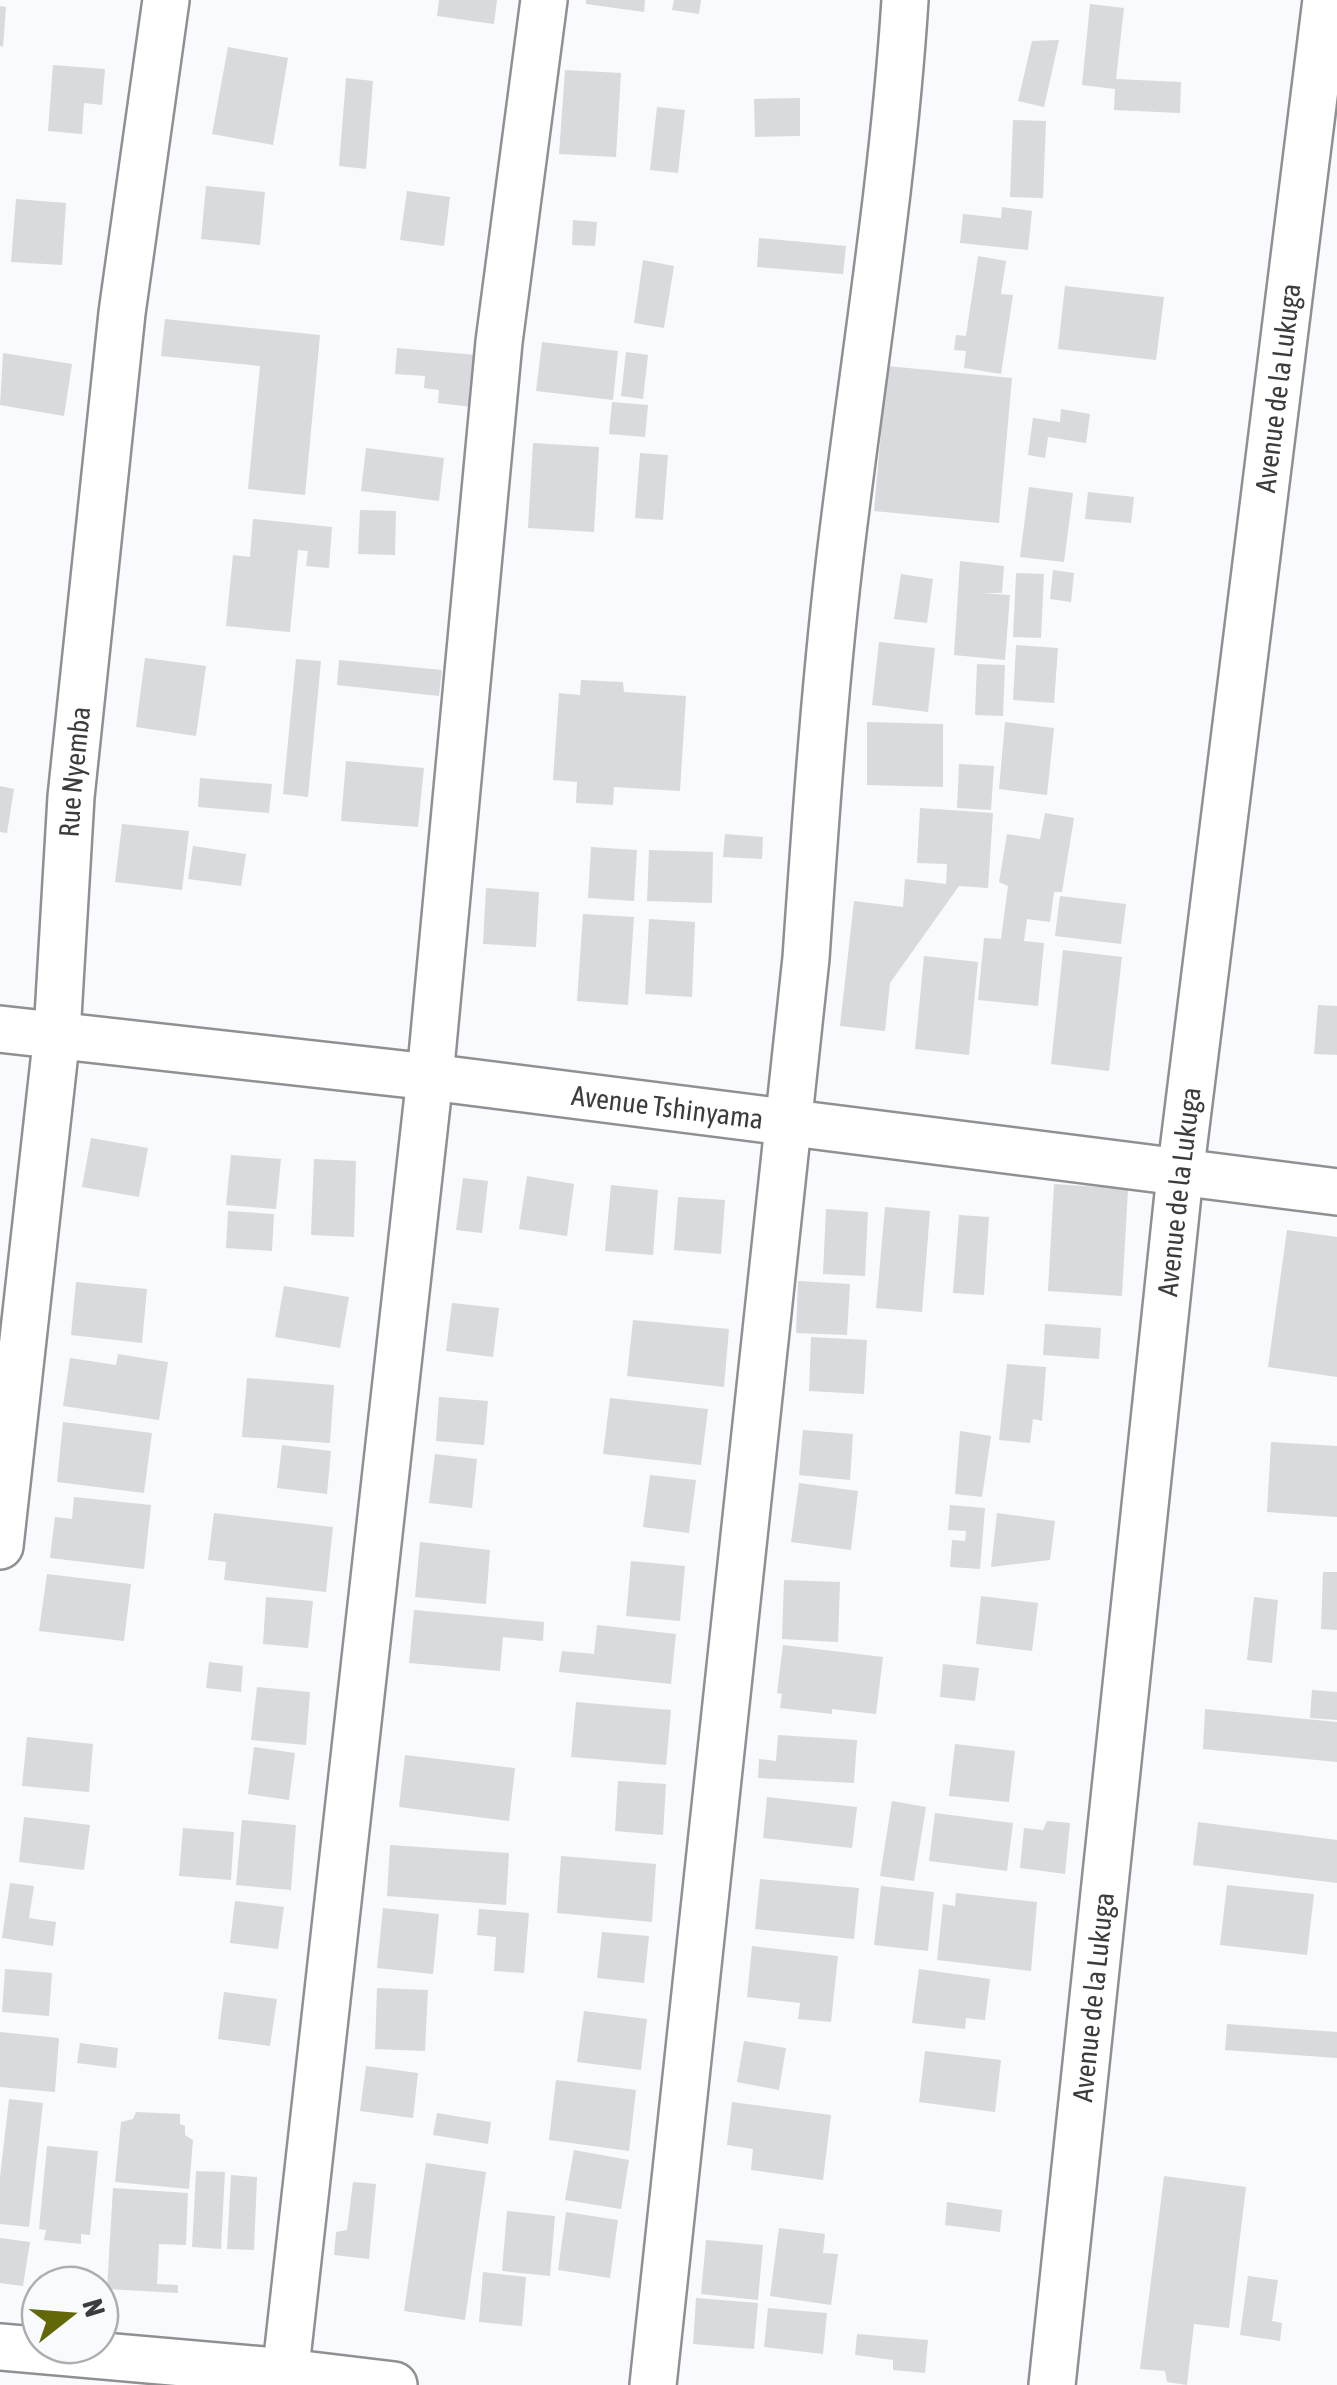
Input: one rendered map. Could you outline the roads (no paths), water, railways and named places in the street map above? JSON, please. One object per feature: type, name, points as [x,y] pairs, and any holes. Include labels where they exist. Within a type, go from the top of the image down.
[{"type":"street","name":"Rue Nyemba","points":[[0,1546],[57,1034],[75,758],[122,313],[166,0]]},
{"type":"street","points":[[285,2378],[430,1077],[499,342],[544,0]]},
{"type":"street","points":[[653,2385],[806,958],[835,603],[899,96],[905,0]]},
{"type":"street","name":"Avenue de la Lukuga","points":[[1052,2385],[1180,1175],[1326,0]]},
{"type":"street","name":"Avenue Tshinyama","points":[[0,1030],[430,1077],[1337,1192]]},
{"type":"street","points":[[0,2347],[285,2378],[394,2385]]}]
